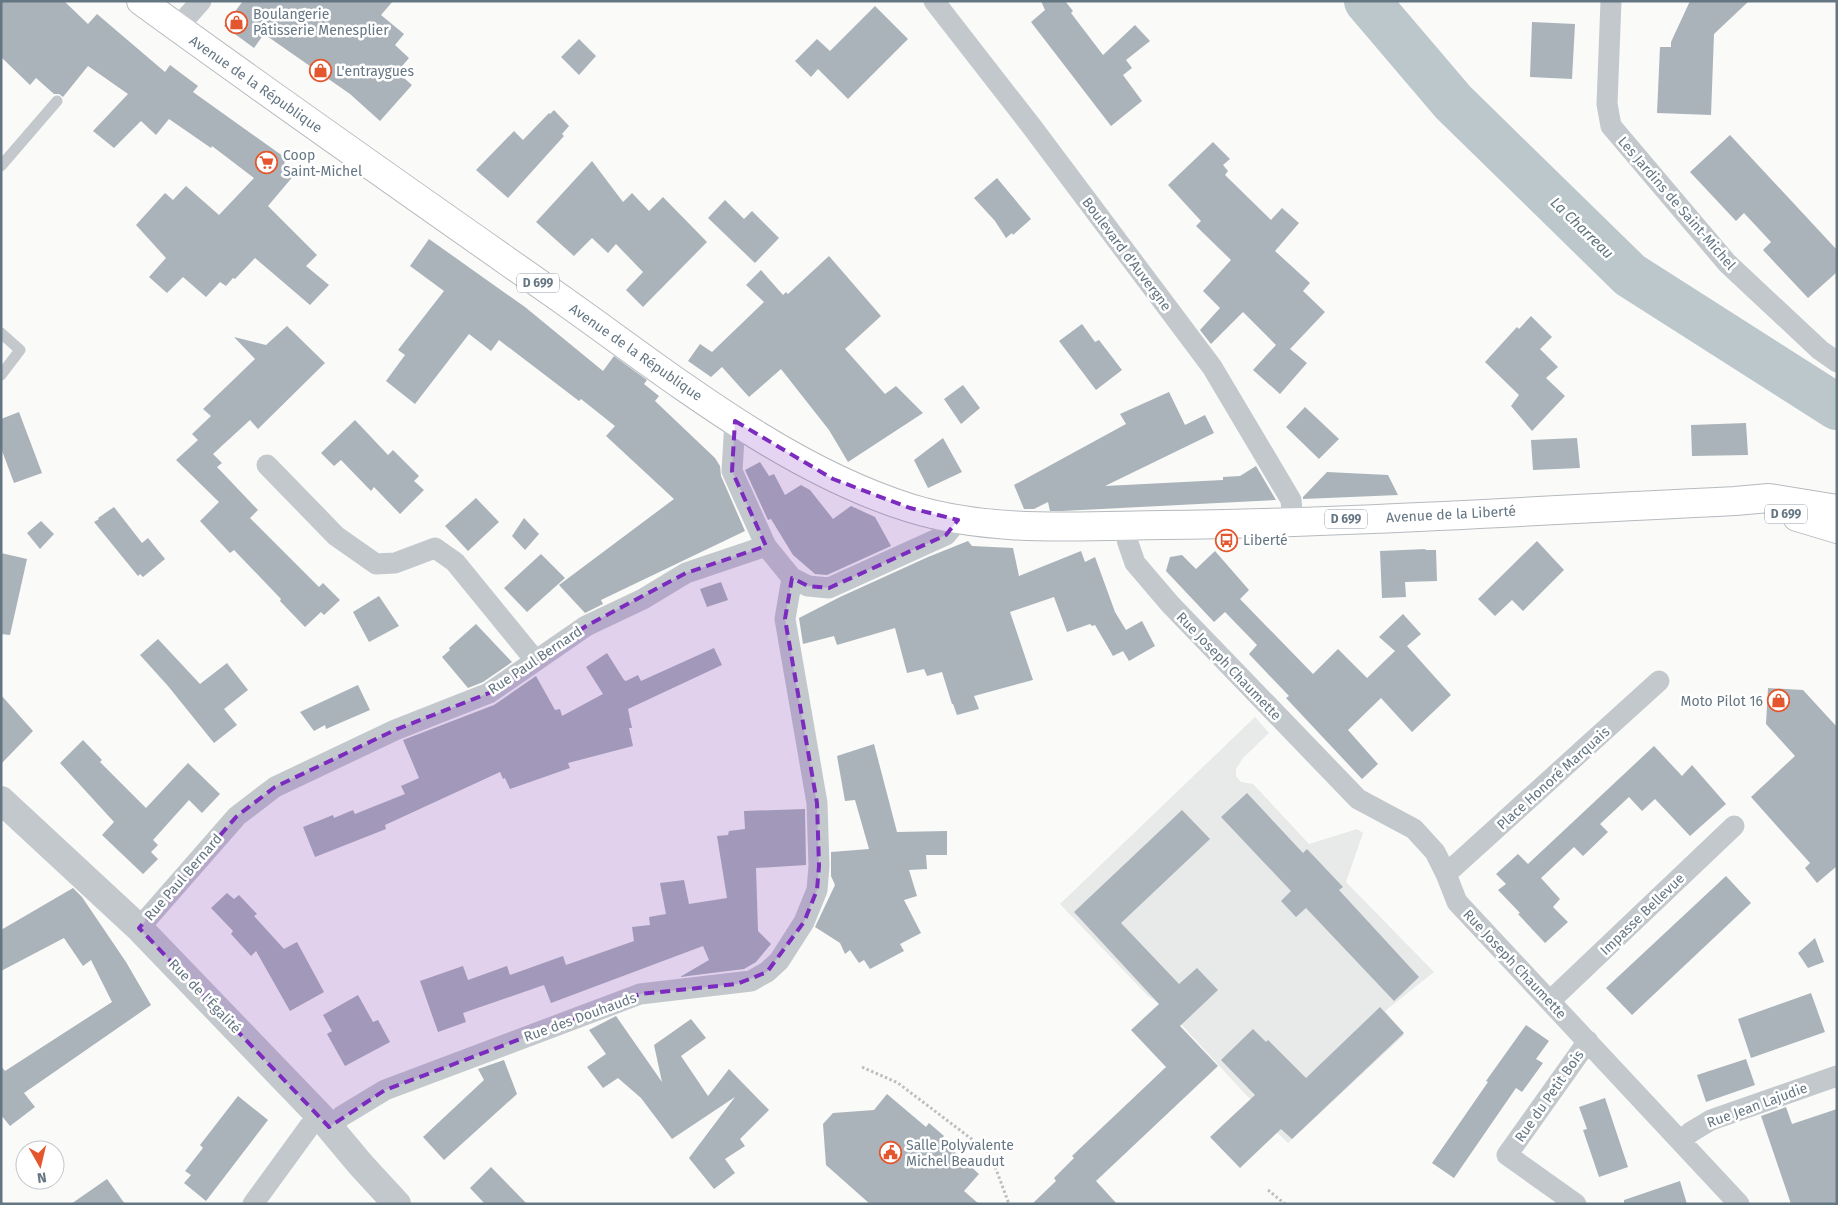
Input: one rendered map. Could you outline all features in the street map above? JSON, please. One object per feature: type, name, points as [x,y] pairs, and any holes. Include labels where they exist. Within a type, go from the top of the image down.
[{"type":"main road","name":"Avenue de la République","points":[[141,1],[735,421],[833,479],[910,508],[958,520]]},
{"type":"main road","name":"Avenue de la Liberté","points":[[958,520],[1045,527],[1293,522],[1769,498],[1837,509]]},
{"type":"main road","name":"Avenue de la Liberté","points":[[1734,501],[1837,529]]},
{"type":"street","points":[[177,28],[201,1]]},
{"type":"street","name":"Boulevard d'Auvergne","points":[[934,1],[1032,127],[1212,367],[1291,500],[1293,522]]},
{"type":"street","name":"Les Jardins de Saint-Michel","points":[[1611,1],[1607,104],[1612,126],[1727,263],[1820,350],[1837,362]]},
{"type":"street","points":[[735,421],[732,471],[766,546],[792,578],[808,586],[829,588],[946,535],[958,520]]},
{"type":"street","points":[[266,465],[336,536],[376,564],[395,563],[435,548],[455,562],[535,660]]},
{"type":"street","name":"Rue Joseph Chaumette","points":[[1124,526],[1136,563],[1170,604],[1358,799],[1414,829],[1435,852],[1457,902],[1739,1204]]},
{"type":"street","name":"Rue Paul Bernard","points":[[139,928],[237,816],[275,787],[395,730],[489,692],[586,626],[643,599],[686,573],[766,546]]},
{"type":"street","name":"Rue des Douhauds","points":[[253,1204],[309,1128],[342,1116],[385,1090],[640,994],[751,981],[767,972],[779,961],[804,922],[817,890],[819,866],[817,803],[785,619],[792,578]]},
{"type":"street","name":"Place Honoré Marquais","points":[[1446,874],[1659,682]]},
{"type":"street","name":"Rue de l'Égalité","points":[[1,800],[139,928],[324,1122],[397,1204]]},
{"type":"street","name":"Impasse Bellevue","points":[[1550,1001],[1734,826]]},
{"type":"street","name":"Rue du Petit Bois","points":[[1576,1204],[1507,1155],[1588,1041]]},
{"type":"street","name":"Rue Jean Lajudie","points":[[1681,1141],[1691,1132],[1711,1120],[1837,1076]]},
{"type":"lane","points":[[1,166],[57,101]]},
{"type":"lane","points":[[1,333],[20,350],[1,375]]},
{"type":"path","points":[[862,1067],[898,1083],[990,1153],[1009,1204]]},
{"type":"path","points":[[1268,1190],[1285,1204]]},
{"type":"highlighted area","points":[[735,421],[833,479],[910,508],[958,520],[946,535],[829,588],[808,586],[792,578],[785,619],[817,803],[819,866],[817,890],[804,922],[767,972],[737,984],[640,994],[385,1090],[329,1127],[139,928],[237,816],[275,787],[395,730],[489,693],[586,626],[686,573],[766,546],[732,471]]},
{"type":"shaded area","points":[[1255,717],[1269,733],[1243,758],[1236,769],[1236,776],[1241,782],[1253,784],[1309,844],[1357,829],[1363,833],[1346,882],[1434,972],[1385,1011],[1404,1035],[1288,1143],[1263,1119],[1263,1110],[1247,1096],[1167,1009],[1148,996],[1060,904]]},
{"type":"building","points":[[1,1],[64,1],[88,24],[97,14],[165,72],[170,65],[198,86],[193,92],[287,159],[284,163],[295,174],[268,206],[317,255],[306,266],[329,285],[310,305],[255,258],[235,279],[233,278],[226,286],[220,282],[206,297],[183,277],[167,293],[149,277],[166,258],[136,225],[165,193],[173,200],[186,186],[219,215],[254,178],[212,146],[211,148],[169,119],[156,135],[141,121],[114,148],[93,131],[128,94],[88,66],[63,97],[59,94],[54,94],[36,78],[30,85],[1,57]]},
{"type":"building","points":[[243,1],[393,1],[381,15],[404,34],[395,45],[409,58],[397,72],[412,85],[380,121],[350,94],[264,34],[254,48],[224,26]]},
{"type":"building","points":[[1041,1],[1065,1],[1073,11],[1071,13],[1103,55],[1135,25],[1150,41],[1126,60],[1132,68],[1123,75],[1142,101],[1111,126],[1031,22],[1045,10]]},
{"type":"building","points":[[1690,1],[1749,1],[1714,34],[1711,115],[1657,113],[1660,47],[1671,47],[1671,42]]},
{"type":"building","points":[[875,6],[908,39],[848,99],[818,69],[811,77],[795,61],[817,39],[830,51]]},
{"type":"building","points":[[1532,22],[1575,24],[1572,79],[1530,77]]},
{"type":"building","points":[[579,39],[596,56],[579,75],[561,57]]},
{"type":"building","points":[[554,110],[569,126],[562,134],[564,136],[508,198],[476,170],[514,131],[523,140]]},
{"type":"building","points":[[1730,135],[1837,250],[1837,272],[1808,298],[1763,250],[1771,242],[1744,213],[1736,221],[1690,172]]},
{"type":"building","points":[[1213,142],[1230,159],[1223,165],[1228,171],[1225,175],[1271,220],[1282,208],[1299,223],[1275,251],[1310,283],[1303,291],[1325,312],[1290,349],[1307,363],[1280,394],[1253,370],[1276,345],[1243,312],[1211,344],[1200,330],[1220,308],[1203,291],[1231,260],[1196,226],[1201,221],[1168,185]]},
{"type":"building","points":[[592,161],[623,202],[632,193],[649,211],[663,197],[707,242],[643,307],[626,290],[643,272],[616,244],[608,253],[592,238],[574,256],[536,222]]},
{"type":"building","points":[[997,178],[1031,219],[1013,235],[1012,233],[1006,238],[995,221],[974,198]]},
{"type":"building","points":[[725,200],[744,219],[752,211],[779,238],[755,263],[708,218]]},
{"type":"building","points":[[429,239],[525,307],[603,371],[614,356],[647,380],[644,384],[659,396],[655,401],[715,458],[720,466],[721,476],[745,531],[601,600],[603,604],[585,613],[559,585],[674,499],[606,436],[615,426],[499,340],[491,351],[469,334],[415,404],[386,381],[405,355],[398,350],[444,291],[410,266]]},
{"type":"building","points":[[829,256],[881,316],[845,349],[885,394],[896,386],[923,413],[848,462],[829,430],[781,369],[749,397],[722,367],[711,377],[688,361],[700,344],[712,352],[764,302],[746,285],[761,270],[783,295],[786,292],[788,294]]},
{"type":"building","points":[[1531,316],[1552,337],[1540,349],[1558,367],[1546,378],[1565,396],[1532,431],[1511,406],[1519,395],[1485,362],[1517,327],[1519,329]]},
{"type":"building","points":[[1082,324],[1095,342],[1099,340],[1122,370],[1096,390],[1059,341]]},
{"type":"building","points":[[287,326],[325,363],[258,429],[250,420],[213,454],[222,463],[217,467],[258,510],[250,518],[319,587],[323,583],[340,600],[324,615],[321,612],[305,627],[234,550],[230,553],[200,521],[219,502],[176,460],[198,440],[192,434],[211,416],[203,409],[255,359],[234,337],[266,345]]},
{"type":"building","points":[[963,385],[980,408],[961,424],[944,399]]},
{"type":"building","points":[[1169,392],[1185,425],[1205,415],[1214,433],[1105,486],[1223,480],[1223,477],[1240,476],[1256,466],[1276,500],[1062,511],[1050,511],[1048,502],[1034,509],[1024,509],[1014,485],[1126,424],[1120,414]]},
{"type":"building","points":[[1305,407],[1339,439],[1319,459],[1286,427]]},
{"type":"building","points":[[19,412],[42,473],[14,483],[1,448],[1,419]]},
{"type":"building","points":[[355,420],[388,455],[393,450],[419,476],[414,481],[424,490],[400,514],[374,487],[371,491],[341,460],[334,466],[321,453]]},
{"type":"building","points":[[1746,423],[1748,455],[1692,456],[1691,425]]},
{"type":"building","points":[[943,438],[962,472],[928,488],[914,460]]},
{"type":"building","points":[[1577,438],[1580,468],[1533,470],[1531,440]]},
{"type":"building","points":[[760,462],[769,476],[774,474],[785,495],[801,485],[810,490],[833,519],[851,506],[875,517],[891,546],[827,575],[815,574],[793,555],[771,519],[768,520],[745,470]]},
{"type":"building","points":[[1327,472],[1388,475],[1398,495],[1303,499]]},
{"type":"building","points":[[476,498],[499,522],[468,551],[445,526]]},
{"type":"building","points":[[114,507],[142,543],[148,538],[165,559],[143,577],[140,574],[138,576],[94,522]]},
{"type":"building","points":[[524,518],[539,534],[525,550],[512,536]]},
{"type":"building","points":[[41,521],[54,534],[40,549],[27,533]]},
{"type":"building","points":[[968,541],[972,546],[1013,548],[1019,576],[1081,551],[1085,562],[1095,557],[1115,612],[1126,630],[1142,621],[1155,646],[1129,661],[1123,651],[1113,656],[1095,625],[1092,626],[1090,624],[1067,632],[1054,597],[1010,612],[1033,680],[974,696],[979,709],[957,715],[942,672],[927,676],[924,669],[907,673],[895,628],[837,645],[834,636],[803,644],[799,618],[840,597]]},
{"type":"building","points":[[1537,541],[1564,570],[1523,611],[1512,600],[1495,616],[1478,599]]},
{"type":"building","points":[[1436,550],[1437,581],[1405,582],[1406,597],[1382,598],[1380,551]]},
{"type":"building","points":[[1215,551],[1249,590],[1240,599],[1313,674],[1338,649],[1367,678],[1395,651],[1379,637],[1403,614],[1421,634],[1407,646],[1451,695],[1412,732],[1381,698],[1348,730],[1378,764],[1362,779],[1286,698],[1289,696],[1249,654],[1257,645],[1225,612],[1214,622],[1166,571],[1170,557],[1182,555],[1196,569]]},
{"type":"building","points":[[1,553],[27,559],[10,635],[1,634]]},
{"type":"building","points":[[541,554],[565,578],[527,612],[504,588]]},
{"type":"building","points":[[721,582],[728,600],[707,607],[700,589]]},
{"type":"building","points":[[379,596],[399,626],[369,642],[353,612]]},
{"type":"building","points":[[476,624],[512,662],[483,682],[468,688],[442,657],[450,650],[449,648]]},
{"type":"building","points":[[158,639],[200,684],[227,663],[248,690],[224,709],[237,725],[214,743],[140,655]]},
{"type":"building","points":[[714,648],[722,665],[628,709],[632,728],[629,728],[633,746],[568,763],[570,768],[510,789],[500,772],[385,825],[386,829],[315,857],[303,827],[333,815],[334,818],[353,810],[355,814],[405,794],[401,786],[419,778],[403,740],[494,705],[536,676],[555,710],[560,709],[562,716],[603,694],[586,667],[607,653],[624,680],[626,681],[638,675],[641,681]]},
{"type":"building","points":[[358,685],[370,710],[326,729],[325,725],[314,731],[300,712]]},
{"type":"building","points":[[1768,688],[1803,690],[1837,727],[1837,866],[1817,883],[1805,868],[1810,863],[1751,797],[1795,756],[1766,724]]},
{"type":"building","points":[[1,695],[33,731],[1,764]]},
{"type":"building","points":[[83,740],[102,760],[100,762],[146,808],[188,763],[220,794],[202,813],[189,800],[153,840],[158,845],[151,852],[158,859],[143,874],[102,835],[114,822],[60,763]]},
{"type":"building","points":[[874,744],[897,832],[947,831],[947,855],[926,855],[927,869],[909,870],[917,896],[904,900],[921,933],[900,944],[904,951],[870,969],[864,960],[859,963],[850,950],[845,954],[840,943],[815,927],[835,885],[831,876],[831,852],[869,849],[855,800],[845,801],[837,756]]},
{"type":"building","points":[[1654,746],[1682,776],[1692,765],[1726,804],[1690,836],[1655,799],[1642,811],[1629,797],[1600,824],[1608,832],[1583,856],[1574,847],[1541,878],[1560,899],[1553,907],[1568,922],[1545,943],[1498,890],[1506,884],[1496,874],[1518,854],[1528,864]]},
{"type":"building","points":[[1247,793],[1303,853],[1307,849],[1343,887],[1339,890],[1419,977],[1394,1001],[1306,908],[1296,917],[1281,901],[1291,891],[1221,817]]},
{"type":"building","points":[[805,809],[806,865],[756,868],[758,931],[771,944],[756,962],[744,969],[680,977],[709,960],[703,946],[551,1003],[544,985],[463,1013],[466,1022],[438,1032],[420,981],[463,966],[468,980],[507,966],[510,975],[563,956],[566,965],[634,941],[632,927],[650,925],[649,917],[666,914],[660,883],[684,880],[689,904],[727,898],[717,836],[728,835],[729,831],[745,829],[744,811]]},
{"type":"building","points":[[1182,810],[1210,839],[1121,923],[1179,984],[1197,968],[1218,990],[1180,1026],[1218,1066],[1096,1181],[1117,1204],[1032,1204],[1056,1181],[1054,1178],[1074,1158],[1072,1156],[1166,1067],[1131,1030],[1159,1004],[1074,912]]},
{"type":"building","points":[[1726,876],[1751,903],[1632,1015],[1606,988]]},
{"type":"building","points":[[73,888],[82,897],[126,962],[151,1005],[24,1093],[35,1107],[10,1126],[1,1115],[1,1066],[5,1071],[112,1002],[91,960],[83,966],[64,938],[1,971],[1,930]]},
{"type":"building","points":[[227,893],[234,899],[239,895],[257,914],[254,916],[284,949],[297,942],[324,992],[290,1011],[256,951],[251,956],[231,934],[233,931],[211,908]]},
{"type":"building","points":[[1815,938],[1824,962],[1808,968],[1798,953]]},
{"type":"building","points":[[1811,993],[1825,1032],[1751,1058],[1738,1019]]},
{"type":"building","points":[[358,995],[373,1022],[378,1020],[390,1042],[345,1066],[327,1034],[332,1031],[323,1015]]},
{"type":"building","points":[[1380,1007],[1404,1033],[1292,1139],[1281,1129],[1240,1168],[1210,1137],[1255,1095],[1221,1060],[1253,1029],[1266,1042],[1268,1040],[1306,1078]]},
{"type":"building","points":[[616,1016],[662,1082],[654,1045],[691,1019],[706,1038],[681,1056],[708,1096],[729,1069],[769,1110],[740,1139],[745,1146],[725,1159],[735,1173],[714,1189],[689,1158],[735,1097],[672,1139],[641,1098],[618,1078],[603,1088],[587,1067],[606,1054],[589,1030]]},
{"type":"building","points":[[1526,1025],[1549,1041],[1536,1059],[1543,1063],[1522,1092],[1516,1088],[1454,1178],[1432,1163],[1488,1082],[1486,1081]]},
{"type":"building","points":[[1746,1059],[1755,1085],[1706,1102],[1697,1075]]},
{"type":"building","points":[[504,1060],[517,1094],[444,1160],[423,1137],[484,1080],[478,1069]]},
{"type":"building","name":"Salle Polyvalente Michel Beaudut","points":[[887,1094],[926,1127],[929,1123],[944,1136],[941,1140],[979,1174],[964,1191],[979,1204],[870,1204],[826,1165],[823,1124],[833,1113],[874,1110]]},
{"type":"building","points":[[238,1096],[268,1120],[206,1201],[184,1183],[191,1175],[185,1171],[203,1148],[200,1145]]},
{"type":"building","points":[[1605,1098],[1628,1167],[1599,1177],[1583,1130],[1587,1129],[1579,1107]]},
{"type":"building","points":[[1786,1107],[1792,1124],[1837,1109],[1837,1204],[1791,1204],[1761,1116]]},
{"type":"building","points":[[491,1167],[527,1204],[485,1204],[470,1188]]},
{"type":"building","points":[[107,1179],[125,1204],[71,1204]]},
{"type":"building","points":[[1680,1181],[1687,1204],[1624,1204],[1624,1200]]},
{"type":"waterway","name":"La Charreau","points":[[1367,1],[1453,102],[1630,275],[1837,407]]},
{"type":"place","name":"Boulangerie Pâtisserie Menesplier","points":[[237,22]]},
{"type":"place","name":"L'entraygues","points":[[320,71]]},
{"type":"place","name":"Coop Saint-Michel","points":[[267,163]]},
{"type":"place","name":"Liberté","points":[[1227,540]]},
{"type":"place","name":"Moto Pilot 16","points":[[1779,701]]},
{"type":"place","name":"Salle Polyvalente Michel Beaudut","points":[[890,1153]]}]
